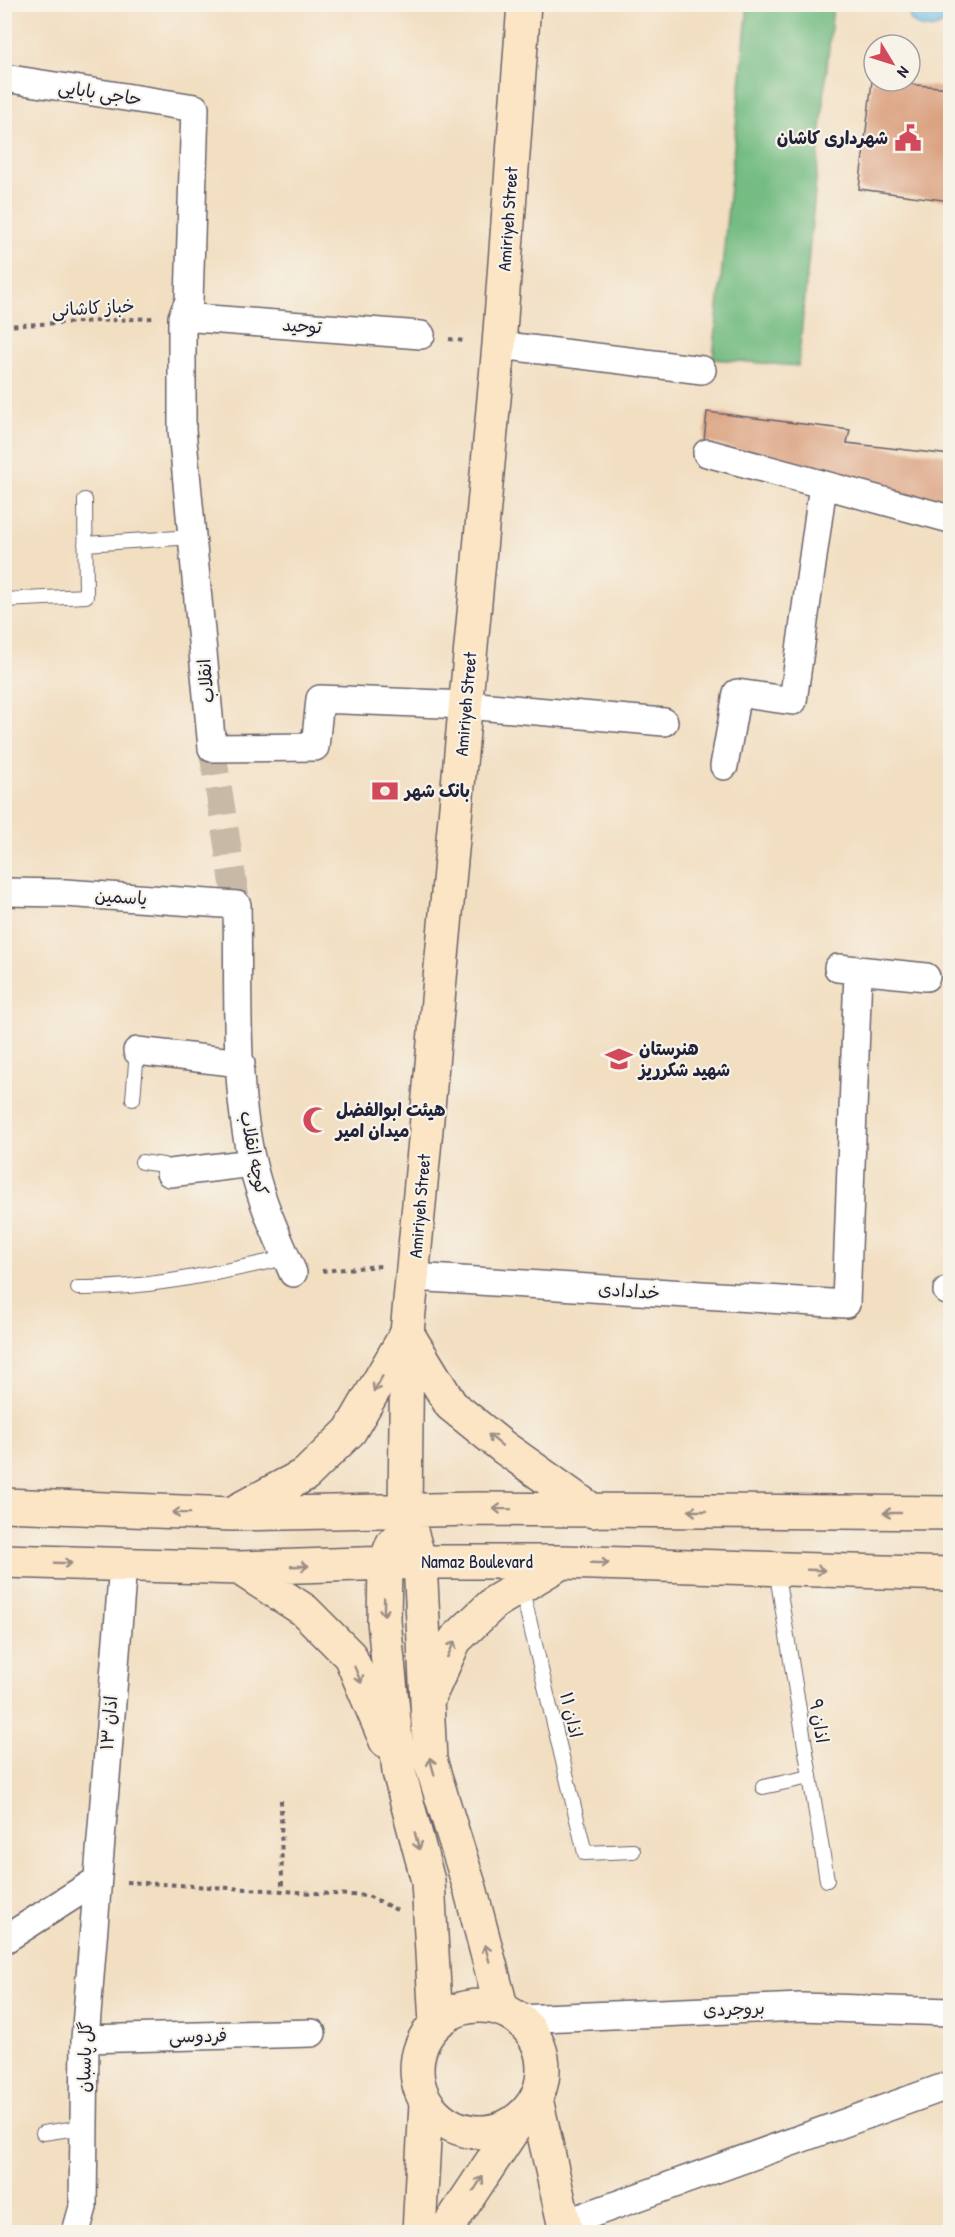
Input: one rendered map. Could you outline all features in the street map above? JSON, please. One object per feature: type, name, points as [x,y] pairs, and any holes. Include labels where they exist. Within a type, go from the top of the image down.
[{"type":"main road","name":"Amiriyeh Street","points":[[405,1510],[408,1333],[499,345],[524,4]]},
{"type":"main road","points":[[232,1514],[306,1474],[350,1431],[408,1333],[451,1404],[503,1447],[593,1511]]},
{"type":"main road","points":[[4,1505],[232,1514],[405,1510],[951,1513]]},
{"type":"main road","points":[[405,1510],[420,1562],[430,1760],[510,2014]]},
{"type":"main road","points":[[399,1772],[384,1622],[385,1563],[405,1510]]},
{"type":"main road","name":"Namaz Boulevard","points":[[4,1561],[239,1568],[420,1562],[562,1562],[951,1574]]},
{"type":"main road","points":[[427,1702],[455,1640],[495,1602],[562,1562]]},
{"type":"main road","points":[[239,1568],[304,1610],[350,1656],[399,1772],[428,1881],[436,2024]]},
{"type":"main road","points":[[445,2232],[529,2107],[542,2082],[543,2064],[539,2047],[530,2031],[510,2014],[485,2006],[467,2008],[451,2014],[436,2024],[427,2035],[417,2062],[420,2090],[426,2103],[446,2123],[472,2132],[499,2130],[529,2107]]},
{"type":"main road","points":[[419,2232],[426,2103]]},
{"type":"main road","points":[[529,2107],[564,2228]]},
{"type":"street","name":"حاجی بابایی","points":[[4,78],[195,108]]},
{"type":"street","name":"انقلاب","points":[[195,108],[189,301],[182,317],[182,430],[212,748],[315,747],[320,699],[466,705]]},
{"type":"street","name":"توحید","points":[[182,317],[421,335]]},
{"type":"street","points":[[499,345],[702,370]]},
{"type":"street","points":[[707,453],[951,519]]},
{"type":"street","points":[[724,766],[737,693],[793,701],[823,485]]},
{"type":"street","points":[[466,705],[664,722]]},
{"type":"street","name":"یاسمین","points":[[4,892],[65,893],[237,905]]},
{"type":"street","name":"کوچه انقلاب","points":[[237,905],[243,1098],[252,1163],[261,1196],[290,1266]]},
{"type":"street","name":"خدادادی","points":[[414,1270],[846,1304],[848,970],[926,977]]},
{"type":"street","points":[[137,1051],[241,1063]]},
{"type":"street","points":[[170,1173],[252,1163]]},
{"type":"street","name":"اذان ۱۳","points":[[96,1881],[123,1565]]},
{"type":"street","points":[[4,1940],[96,1881]]},
{"type":"street","name":"گل پاسبان","points":[[76,2232],[83,2207],[85,2039],[96,1881]]},
{"type":"street","name":"بروجردی","points":[[510,2014],[801,2007],[951,2012]]},
{"type":"street","name":"فردوسی","points":[[85,2039],[312,2034]]},
{"type":"street","points":[[564,2228],[951,2085]]},
{"type":"lane","points":[[4,600],[86,596],[85,500]]},
{"type":"lane","points":[[85,544],[193,537]]},
{"type":"lane","points":[[133,1099],[137,1051]]},
{"type":"lane","points":[[142,1162],[163,1165],[170,1173]]},
{"type":"lane","points":[[78,1288],[117,1289],[290,1266]]},
{"type":"lane","name":"اذان ۹","points":[[776,1569],[827,1880]]},
{"type":"lane","name":"اذان ۱۱","points":[[521,1586],[585,1852],[633,1851]]},
{"type":"lane","points":[[763,1787],[810,1777]]},
{"type":"lane","points":[[43,2133],[84,2127]]},
{"type":"path","name":"خباز کاشانی","points":[[4,326],[182,317]]},
{"type":"path","points":[[421,335],[499,345]]},
{"type":"path","points":[[290,1266],[414,1270]]},
{"type":"path","points":[[281,1800],[282,1891]]},
{"type":"path","points":[[96,1881],[368,1896],[430,1926]]},
{"type":"green space","points":[[748,5],[833,5],[798,366],[713,359]]},
{"type":"water","points":[[905,5],[950,5],[950,16],[937,27],[922,27],[912,22]]},
{"type":"building","name":"شهرداری کاشان","points":[[922,85],[950,88],[950,201],[859,189],[871,93],[922,93]]},
{"type":"building","points":[[707,412],[850,430],[847,443],[950,455],[950,509],[704,441]]},
{"type":"tunnel","points":[[212,748],[237,905]]},
{"type":"place","name":"شهرداری کاشان","points":[[908,138]]},
{"type":"place","name":"بانک شهر","points":[[385,791]]},
{"type":"place","name":"هنرستان شهید شکرریز","points":[[619,1059]]},
{"type":"place","name":"هیئت ابوالفضل میدان امیر","points":[[316,1120]]}]
